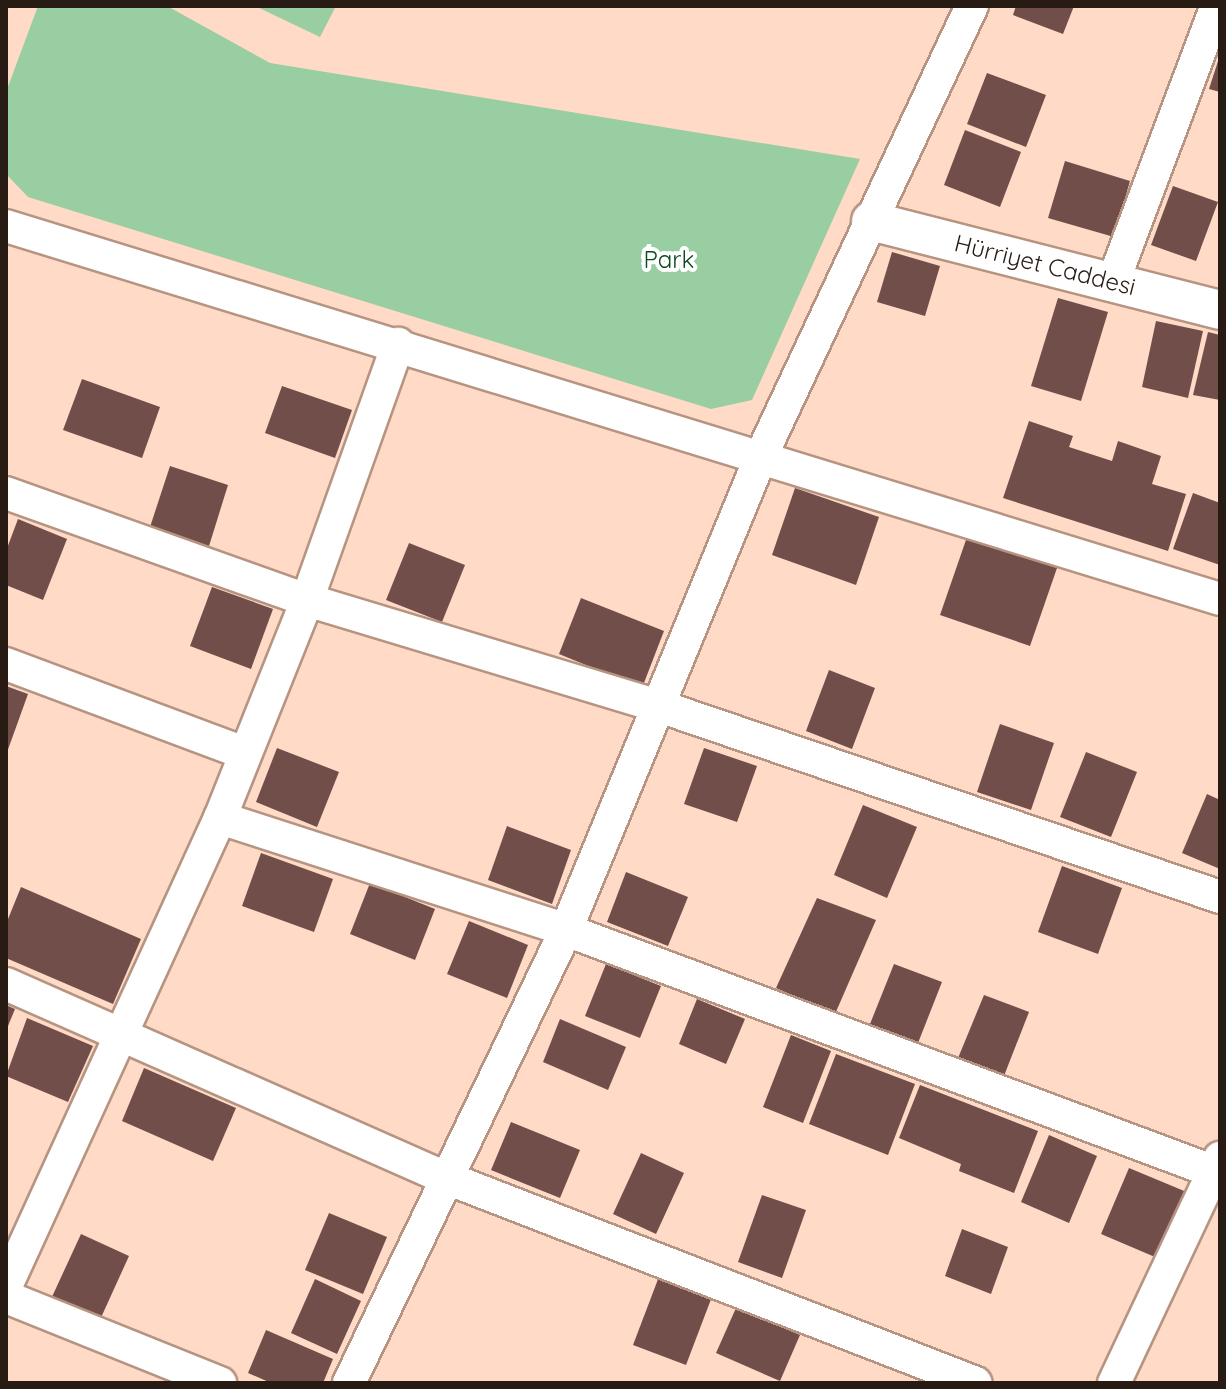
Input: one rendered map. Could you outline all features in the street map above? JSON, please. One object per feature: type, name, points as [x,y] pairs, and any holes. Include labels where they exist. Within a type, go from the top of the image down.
[{"type":"street","points":[[349,1383],[444,1177],[566,930],[662,707],[762,454],[972,6]]},
{"type":"street","points":[[1113,282],[1211,10]]},
{"type":"street","name":"Hürriyet Caddesi","points":[[871,221],[1220,310]]},
{"type":"street","points":[[6,226],[762,454],[1220,599]]},
{"type":"street","points":[[6,1286],[220,818],[307,600],[398,344]]},
{"type":"street","points":[[6,493],[307,600],[662,707],[1220,897]]},
{"type":"street","points":[[6,664],[244,753]]},
{"type":"street","points":[[220,818],[566,930],[1218,1168],[1114,1383]]},
{"type":"street","points":[[6,984],[121,1032],[444,1177],[976,1383]]},
{"type":"street","points":[[6,1297],[220,1383]]},
{"type":"green space","name":"Park","points":[[38,6],[167,6],[270,63],[860,159],[752,400],[711,409],[28,197],[6,174],[6,92]]},
{"type":"green space","points":[[255,6],[336,6],[320,37]]},
{"type":"building","points":[[1016,6],[1074,6],[1063,34],[1013,15]]},
{"type":"building","points":[[1220,58],[1220,92],[1209,89]]},
{"type":"building","points":[[987,73],[1046,95],[1026,147],[967,124]]},
{"type":"building","points":[[965,130],[1021,152],[1000,207],[944,185]]},
{"type":"building","points":[[1065,161],[1130,181],[1114,237],[1048,218]]},
{"type":"building","points":[[1173,186],[1218,202],[1196,261],[1151,245]]},
{"type":"building","points":[[892,252],[940,266],[925,316],[877,302]]},
{"type":"building","points":[[1058,298],[1108,312],[1081,401],[1031,386]]},
{"type":"building","points":[[1156,321],[1203,331],[1188,398],[1142,387]]},
{"type":"building","points":[[1208,332],[1220,335],[1220,400],[1193,395]]},
{"type":"building","points":[[82,379],[160,407],[142,458],[63,430]]},
{"type":"building","points":[[282,386],[352,410],[335,458],[265,433]]},
{"type":"building","points":[[1029,421],[1073,436],[1069,447],[1112,461],[1118,441],[1161,456],[1152,484],[1186,494],[1168,551],[1003,498]]},
{"type":"building","points":[[170,466],[228,485],[209,546],[150,527]]},
{"type":"building","points":[[795,488],[879,517],[856,585],[772,555]]},
{"type":"building","points":[[1193,493],[1220,503],[1220,565],[1173,549]]},
{"type":"building","points":[[18,519],[67,539],[43,600],[6,585],[6,551]]},
{"type":"building","points":[[967,537],[1057,568],[1030,646],[940,615]]},
{"type":"building","points":[[409,543],[465,565],[442,622],[386,600]]},
{"type":"building","points":[[212,587],[273,609],[251,669],[190,646]]},
{"type":"building","points":[[581,598],[664,631],[642,688],[559,654]]},
{"type":"building","points":[[829,670],[875,688],[852,749],[806,731]]},
{"type":"building","points":[[6,686],[28,694],[6,755]]},
{"type":"building","points":[[1000,724],[1054,743],[1031,810],[977,792]]},
{"type":"building","points":[[277,748],[339,772],[317,827],[256,802]]},
{"type":"building","points":[[704,748],[757,766],[737,822],[684,804]]},
{"type":"building","points":[[1086,752],[1137,772],[1111,837],[1060,817]]},
{"type":"building","points":[[1207,794],[1220,800],[1220,869],[1182,853]]},
{"type":"building","points":[[863,805],[917,827],[887,898],[834,875]]},
{"type":"building","points":[[507,826],[571,850],[552,904],[488,880]]},
{"type":"building","points":[[261,853],[333,879],[314,932],[242,906]]},
{"type":"building","points":[[1062,866],[1122,888],[1098,954],[1038,932]]},
{"type":"building","points":[[626,872],[688,897],[668,946],[607,922]]},
{"type":"building","points":[[370,883],[435,909],[415,960],[350,934]]},
{"type":"building","points":[[21,887],[141,939],[113,1004],[6,958],[6,924]]},
{"type":"building","points":[[817,898],[876,920],[835,1014],[776,988]]},
{"type":"building","points":[[469,921],[528,945],[507,998],[447,974]]},
{"type":"building","points":[[606,964],[661,986],[640,1038],[585,1016]]},
{"type":"building","points":[[894,964],[942,982],[918,1043],[870,1024]]},
{"type":"building","points":[[984,995],[1029,1012],[1002,1081],[956,1063]]},
{"type":"building","points":[[697,999],[745,1019],[726,1064],[679,1044]]},
{"type":"building","points":[[6,1005],[15,1009],[6,1031]]},
{"type":"building","points":[[27,1018],[93,1046],[68,1102],[6,1076]]},
{"type":"building","points":[[560,1019],[626,1047],[608,1090],[543,1062]]},
{"type":"building","points":[[791,1035],[831,1051],[803,1123],[763,1107]]},
{"type":"building","points":[[836,1054],[915,1084],[888,1155],[809,1124]]},
{"type":"building","points":[[144,1068],[236,1108],[213,1161],[122,1121]]},
{"type":"building","points":[[920,1085],[1038,1131],[1014,1193],[959,1171],[961,1164],[899,1138]]},
{"type":"building","points":[[511,1122],[580,1150],[560,1198],[491,1170]]},
{"type":"building","points":[[1049,1135],[1097,1156],[1069,1223],[1021,1202]]},
{"type":"building","points":[[641,1153],[684,1173],[656,1234],[613,1214]]},
{"type":"building","points":[[1129,1168],[1189,1193],[1162,1260],[1101,1234]]},
{"type":"building","points":[[762,1195],[806,1210],[782,1278],[738,1262]]},
{"type":"building","points":[[329,1213],[387,1237],[363,1294],[305,1270]]},
{"type":"building","points":[[962,1229],[1008,1247],[991,1294],[945,1276]]},
{"type":"building","points":[[81,1234],[129,1256],[99,1322],[51,1299]]},
{"type":"building","points":[[660,1274],[713,1294],[686,1365],[633,1345]]},
{"type":"building","points":[[315,1279],[361,1301],[337,1354],[291,1333]]},
{"type":"building","points":[[736,1308],[800,1335],[780,1381],[716,1353]]},
{"type":"building","points":[[266,1330],[333,1359],[323,1383],[271,1383],[248,1373]]}]
